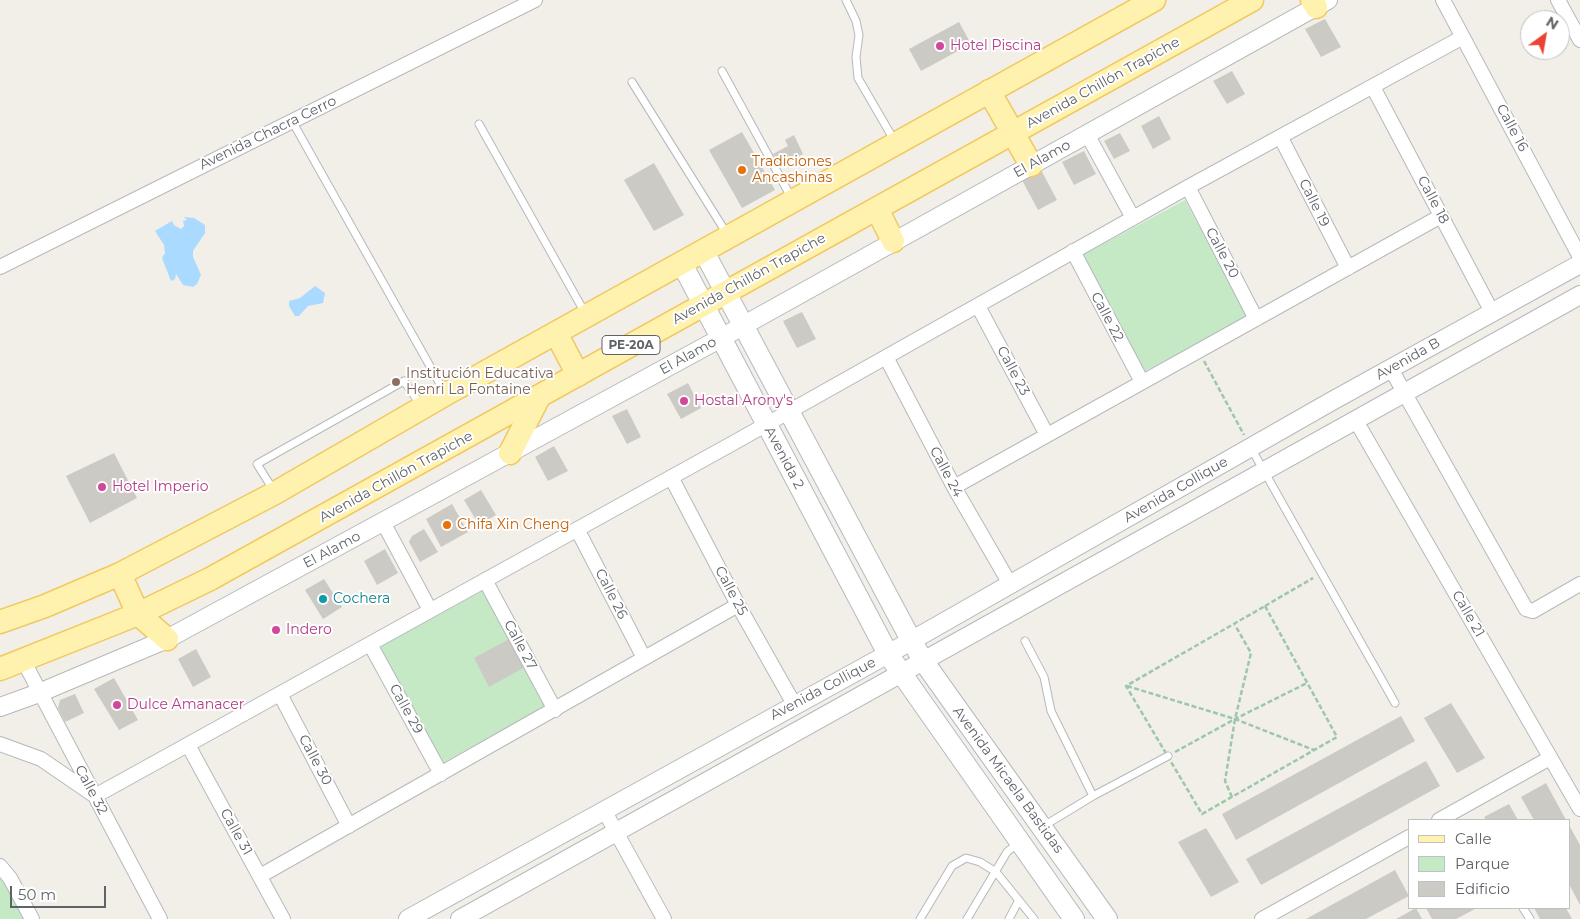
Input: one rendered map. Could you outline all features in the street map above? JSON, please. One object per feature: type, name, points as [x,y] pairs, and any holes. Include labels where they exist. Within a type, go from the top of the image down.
[{"type":"main road","points":[[0,622],[45,606],[120,574],[275,493],[681,262],[1154,0]]},
{"type":"main road","name":"Avenida Chillón Trapiche","points":[[0,668],[138,614],[210,579],[1252,0]]},
{"type":"main road","points":[[989,91],[1031,165]]},
{"type":"main road","points":[[876,208],[893,241]]},
{"type":"main road","name":"Avenida 2","points":[[703,250],[910,640]]},
{"type":"main road","name":"Avenida 2","points":[[681,262],[888,654]]},
{"type":"main road","points":[[556,333],[578,375]]},
{"type":"main road","points":[[510,453],[539,396]]},
{"type":"main road","points":[[120,574],[138,614],[167,639]]},
{"type":"main road","name":"Avenida Micaela Bastidas","points":[[910,640],[1108,919]]},
{"type":"main road","name":"Avenida Micaela Bastidas","points":[[888,654],[1074,919]]},
{"type":"main road","points":[[945,735],[944,727],[950,718],[964,718]]},
{"type":"main road","points":[[1020,842],[1042,827]]},
{"type":"street","name":"Avenida Chacra Cerro","points":[[0,266],[535,0]]},
{"type":"street","name":"Calle 16","points":[[1443,0],[1580,257]]},
{"type":"street","points":[[1561,1],[1580,40]]},
{"type":"street","name":"El Alamo","points":[[0,707],[39,693],[167,639],[721,338],[1087,134],[1318,2]]},
{"type":"street","points":[[0,744],[41,759],[95,796],[789,412],[1133,218],[1463,37]]},
{"type":"street","name":"Calle 18","points":[[1373,87],[1492,312]]},
{"type":"street","points":[[1087,134],[1133,218]]},
{"type":"street","name":"Calle 19","points":[[1281,138],[1348,268]]},
{"type":"street","name":"Calle 20","points":[[1188,188],[1256,319]]},
{"type":"street","points":[[954,486],[1441,216]]},
{"type":"street","name":"Calle 22","points":[[1073,252],[1142,382]]},
{"type":"street","name":"Avenida B","points":[[1243,451],[1580,264]]},
{"type":"street","name":"Avenida B","points":[[460,919],[1242,485],[1355,419],[1580,296]]},
{"type":"street","name":"Calle 23","points":[[978,306],[1047,435]]},
{"type":"street","name":"Calle 24","points":[[886,357],[954,486],[1010,584]]},
{"type":"street","points":[[1392,369],[1403,393],[1529,611],[1580,584]]},
{"type":"street","name":"Calle 21","points":[[1355,419],[1580,809]]},
{"type":"street","name":"Avenida Collique","points":[[408,919],[794,704],[888,654],[1243,451]]},
{"type":"street","name":"Calle 25","points":[[671,477],[738,605],[794,704]]},
{"type":"street","points":[[383,522],[430,610]]},
{"type":"street","name":"Calle 26","points":[[577,529],[644,658]]},
{"type":"street","name":"Calle 27","points":[[485,580],[554,710]]},
{"type":"street","points":[[260,876],[738,605]]},
{"type":"street","name":"Calle 29","points":[[370,644],[441,774]]},
{"type":"street","name":"Calle 32","points":[[23,660],[160,919]]},
{"type":"street","name":"Calle 30","points":[[280,694],[349,826]]},
{"type":"street","name":"Calle 31","points":[[188,745],[283,919]]},
{"type":"street","points":[[1441,819],[1550,758]]},
{"type":"street","points":[[604,810],[664,919]]},
{"type":"street","points":[[1262,919],[1408,838]]},
{"type":"street","points":[[0,866],[10,878],[32,919]]},
{"type":"lane","points":[[846,0],[856,21],[858,78],[896,143]]},
{"type":"lane","points":[[722,71],[793,200]]},
{"type":"lane","points":[[632,82],[729,236]]},
{"type":"lane","points":[[292,121],[446,394]]},
{"type":"lane","points":[[479,124],[586,316]]},
{"type":"lane","points":[[275,493],[257,464],[404,381],[424,409]]},
{"type":"lane","points":[[1243,451],[1265,470],[1320,574],[1395,703]]},
{"type":"lane","points":[[1025,641],[1044,677],[1051,711],[1093,796]]},
{"type":"lane","points":[[1042,827],[1093,796],[1168,756]]},
{"type":"lane","points":[[967,919],[1007,852],[1020,842]]},
{"type":"lane","points":[[920,919],[952,866],[966,858],[980,862],[996,872],[1034,919]]},
{"type":"lane","points":[[1009,919],[1019,900]]},
{"type":"path","points":[[1199,350],[1243,451]]},
{"type":"path","points":[[1126,686],[1235,625],[1320,574]]},
{"type":"path","points":[[1126,686],[1202,814],[1315,750],[1337,737],[1265,606]]},
{"type":"path","points":[[1232,797],[1225,781],[1235,719],[1251,653],[1235,625]]},
{"type":"path","points":[[1168,756],[1235,719],[1307,683]]},
{"type":"path","points":[[1126,686],[1235,719],[1315,750]]},
{"type":"green space","points":[[1185,200],[1248,317],[1143,372],[1081,256]]},
{"type":"green space","points":[[484,590],[546,706],[442,763],[378,648]]},
{"type":"green space","points":[[0,872],[26,919],[0,919]]},
{"type":"water","points":[[184,217],[194,218],[205,225],[205,233],[193,251],[193,257],[201,275],[197,284],[193,287],[183,285],[176,274],[175,279],[171,281],[162,258],[165,253],[164,245],[155,231],[172,221],[174,225],[181,229],[184,226],[183,221],[187,220]]},
{"type":"water","points":[[315,286],[325,293],[323,303],[308,306],[299,316],[295,316],[289,306],[289,301],[300,298]]},
{"type":"building","points":[[1325,19],[1341,47],[1321,57],[1305,29]]},
{"type":"building","name":"Hotel Piscina","points":[[959,22],[971,44],[921,71],[909,49]]},
{"type":"building","points":[[1232,71],[1245,94],[1227,104],[1213,81]]},
{"type":"building","points":[[1159,116],[1171,139],[1153,149],[1141,126]]},
{"type":"building","name":"Tradiciones Ancashinas","points":[[742,132],[775,190],[742,208],[709,150]]},
{"type":"building","points":[[1120,133],[1130,151],[1114,159],[1104,141]]},
{"type":"building","points":[[794,135],[803,154],[780,166],[773,154],[788,146],[785,140]]},
{"type":"building","points":[[1084,151],[1096,174],[1074,185],[1062,162]]},
{"type":"building","points":[[654,163],[684,215],[654,231],[624,180]]},
{"type":"building","points":[[1041,170],[1057,200],[1038,210],[1022,180]]},
{"type":"building","points":[[802,312],[816,339],[797,348],[783,321]]},
{"type":"building","name":"Hostal Arony's","points":[[688,383],[701,408],[681,419],[667,394]]},
{"type":"building","points":[[627,409],[641,437],[627,444],[612,416]]},
{"type":"building","points":[[554,446],[568,471],[548,481],[535,457]]},
{"type":"building","name":"Hotel Imperio","points":[[114,453],[137,498],[90,523],[66,476]]},
{"type":"building","points":[[481,490],[496,515],[479,525],[464,500]]},
{"type":"building","name":"Chifa Xin Cheng","points":[[452,504],[468,532],[441,547],[426,519]]},
{"type":"building","points":[[424,529],[438,552],[420,562],[409,542],[412,536]]},
{"type":"building","points":[[385,549],[398,573],[377,585],[364,561]]},
{"type":"building","name":"Cochera","points":[[324,579],[342,607],[323,619],[305,590]]},
{"type":"building","points":[[509,639],[525,667],[489,687],[474,658]]},
{"type":"building","points":[[196,649],[211,677],[193,687],[178,659]]},
{"type":"building","name":"Dulce Amanacer","points":[[114,678],[138,720],[119,730],[94,689]]},
{"type":"building","points":[[75,694],[84,713],[65,722],[58,708],[60,700]]},
{"type":"building","points":[[1451,703],[1485,758],[1457,773],[1424,718]]},
{"type":"building","points":[[1401,716],[1415,741],[1236,840],[1222,814]]},
{"type":"building","points":[[1426,761],[1440,786],[1261,885],[1246,859]]},
{"type":"building","points":[[1546,783],[1565,819],[1533,819],[1521,797]]},
{"type":"building","points":[[1509,804],[1517,819],[1485,819],[1484,817]]},
{"type":"building","points":[[1570,827],[1580,845],[1580,905],[1570,886]]},
{"type":"building","points":[[1206,828],[1239,882],[1211,897],[1178,842]]},
{"type":"building","points":[[1395,870],[1408,894],[1408,897],[1366,919],[1306,919]]},
{"type":"building","points":[[1417,909],[1422,919],[1396,919]]},
{"type":"building","points":[[1427,909],[1475,909],[1456,919],[1432,919]]},
{"type":"building","points":[[1535,909],[1567,909],[1572,919],[1540,919]]},
{"type":"place","name":"Hotel Piscina","points":[[940,46]]},
{"type":"place","name":"Tradiciones Ancashinas","points":[[742,170]]},
{"type":"place","name":"Institución Educativa Henri La Fontaine","points":[[396,382]]},
{"type":"place","name":"Hostal Arony's","points":[[684,401]]},
{"type":"place","name":"Hotel Imperio","points":[[102,487]]},
{"type":"place","name":"Chifa Xin Cheng","points":[[447,525]]},
{"type":"place","name":"Cochera","points":[[323,599]]},
{"type":"place","name":"Indero","points":[[276,630]]},
{"type":"place","name":"Dulce Amanacer","points":[[117,705]]}]
